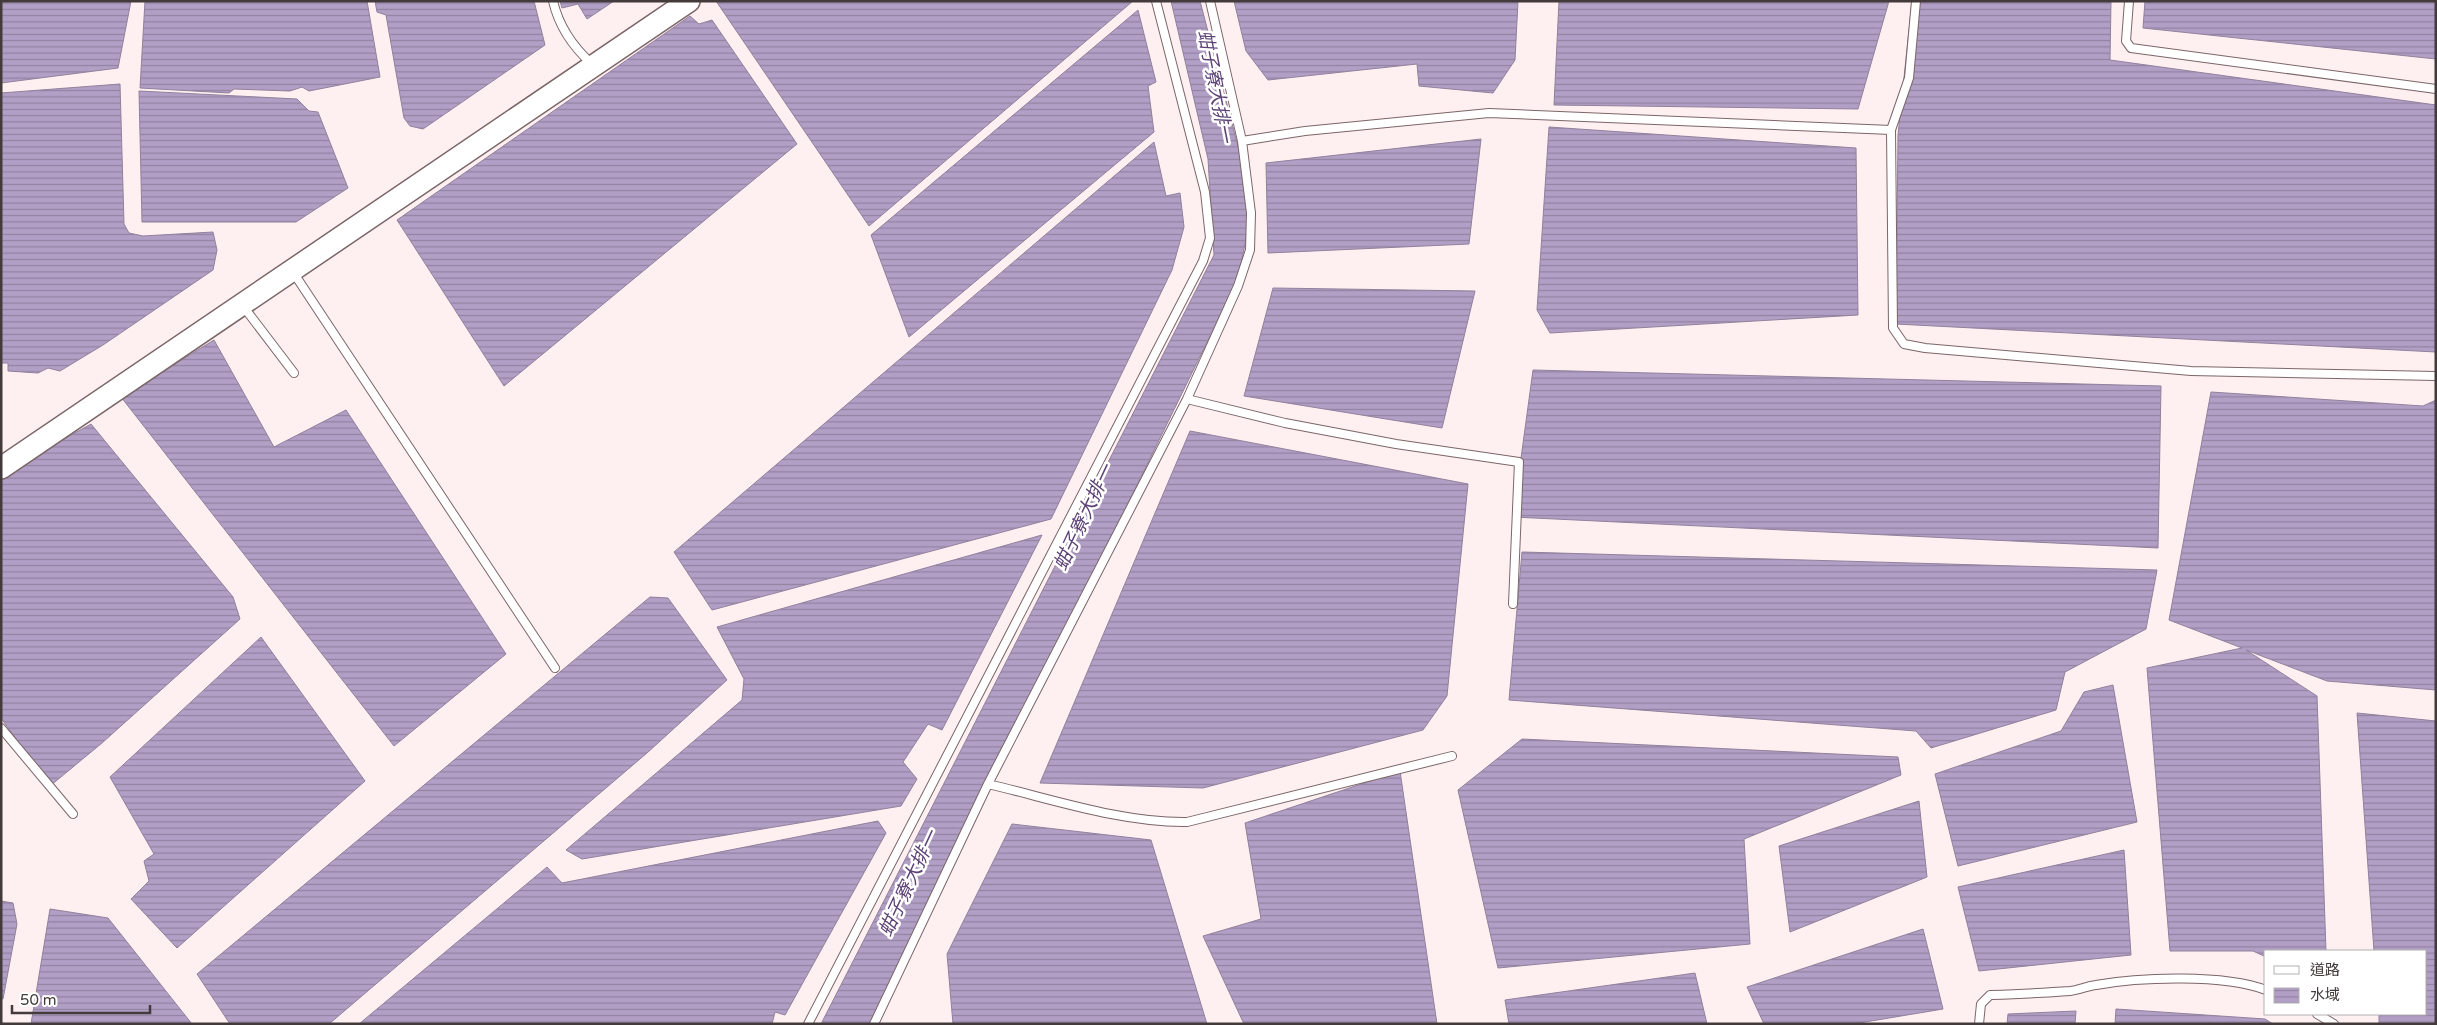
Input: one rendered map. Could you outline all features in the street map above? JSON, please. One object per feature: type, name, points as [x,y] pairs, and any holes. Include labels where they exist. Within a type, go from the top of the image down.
[{"type":"street","points":[[1,468],[688,1]]},
{"type":"lane","points":[[553,1],[562,26],[574,48],[593,66]]},
{"type":"lane","points":[[808,1024],[1204,261],[1210,238],[1204,192],[1156,1]]},
{"type":"lane","points":[[874,1024],[988,784],[1187,399],[1238,286],[1250,250],[1251,213],[1242,141],[1210,1]]},
{"type":"lane","points":[[1916,1],[1909,78],[1891,130],[1893,328],[1904,344],[1924,348],[2192,371],[2436,376]]},
{"type":"lane","points":[[2129,1],[2126,42],[2131,48],[2436,89]]},
{"type":"lane","points":[[1242,141],[1305,131],[1489,113],[1891,130]]},
{"type":"lane","points":[[292,270],[555,668]]},
{"type":"lane","points":[[242,304],[294,373]]},
{"type":"lane","points":[[1187,399],[1285,423],[1396,444],[1519,462],[1513,604]]},
{"type":"lane","points":[[1,728],[73,814]]},
{"type":"lane","points":[[988,784],[1133,818],[1163,822],[1187,822],[1452,756]]},
{"type":"lane","points":[[1979,1024],[1981,1004],[1990,995],[2072,991],[2096,985],[2163,979],[2218,981],[2255,986],[2264,989]]},
{"type":"lane","points":[[2319,1015],[2334,1024]]},
{"type":"water","points":[[1,1],[131,1],[118,68],[1,83]]},
{"type":"water","points":[[145,1],[367,1],[380,77],[309,91],[302,87],[290,91],[234,89],[229,93],[140,88]]},
{"type":"water","points":[[375,1],[534,1],[545,45],[423,129],[410,126],[404,118],[386,15],[377,12]]},
{"type":"water","points":[[560,1],[614,1],[587,19],[578,4],[562,8]]},
{"type":"water","points":[[716,1],[1133,1],[869,226]]},
{"type":"water","name":"蚶子寮大排一","points":[[1171,1],[1200,1],[1242,162],[1249,224],[1238,279],[873,1024],[821,1024],[1214,255],[1208,159]]},
{"type":"water","points":[[1234,1],[1518,1],[1515,60],[1493,93],[1419,86],[1417,64],[1268,80],[1246,51]]},
{"type":"water","points":[[1559,1],[1889,1],[1858,109],[1554,105]]},
{"type":"water","points":[[1912,1],[2111,1],[2110,60],[2436,105],[2436,352],[1896,324],[1898,135]]},
{"type":"water","points":[[2145,1],[2436,1],[2436,59],[2143,28]]},
{"type":"water","points":[[1138,10],[1156,82],[1148,86],[1154,132],[909,337],[871,235]]},
{"type":"water","points":[[690,16],[699,24],[712,20],[797,144],[504,386],[397,220]]},
{"type":"water","points":[[120,84],[124,224],[129,233],[143,236],[213,232],[217,250],[213,270],[103,345],[60,371],[48,368],[38,373],[8,371],[8,363],[1,363],[1,93]]},
{"type":"water","points":[[139,91],[297,99],[309,111],[318,112],[348,188],[296,222],[142,222]]},
{"type":"water","points":[[1549,127],[1856,148],[1858,315],[1550,333],[1537,310]]},
{"type":"water","points":[[1481,139],[1469,244],[1268,253],[1266,163]]},
{"type":"water","points":[[1154,142],[1166,196],[1180,193],[1184,227],[1172,270],[1051,519],[712,610],[674,552]]},
{"type":"water","points":[[1273,288],[1475,291],[1442,428],[1244,396]]},
{"type":"water","points":[[214,340],[274,447],[346,410],[506,654],[394,746],[121,397]]},
{"type":"water","points":[[1533,370],[2161,386],[2158,548],[1513,517]]},
{"type":"water","points":[[2211,392],[2423,406],[2436,400],[2436,690],[2327,681],[2246,650],[2317,696],[2326,950],[2264,950],[2264,956],[2253,951],[2170,951],[2147,668],[2242,648],[2169,620]]},
{"type":"water","points":[[91,424],[233,597],[240,619],[102,743],[50,786],[1,718],[1,474]]},
{"type":"water","points":[[1190,431],[1468,484],[1447,696],[1423,730],[1203,788],[1040,783]]},
{"type":"water","points":[[1042,535],[942,730],[928,724],[903,762],[917,779],[901,806],[582,859],[566,850],[742,700],[744,679],[717,627]]},
{"type":"water","points":[[1522,552],[2157,570],[2146,629],[2065,672],[2056,710],[1931,748],[1916,731],[1509,700]]},
{"type":"water","points":[[650,597],[668,598],[727,680],[647,753],[329,1024],[230,1024],[197,974]]},
{"type":"water","points":[[261,637],[365,781],[177,948],[131,899],[149,881],[144,861],[154,854],[110,777]]},
{"type":"water","points":[[2113,685],[2137,822],[1958,866],[1935,774],[2061,731],[2084,692]]},
{"type":"water","points":[[2357,713],[2436,721],[2436,1024],[2379,1024],[2379,1015],[2427,1015],[2427,950],[2374,950]]},
{"type":"water","points":[[1522,739],[1898,757],[1901,775],[1744,839],[1750,944],[1498,968],[1458,790]]},
{"type":"water","points":[[1400,771],[1437,1024],[1244,1024],[1203,936],[1261,919],[1245,823]]},
{"type":"water","points":[[1919,801],[1927,877],[1790,932],[1779,846]]},
{"type":"water","points":[[878,821],[886,833],[785,1015],[775,1012],[772,1024],[359,1024],[547,867],[562,883]]},
{"type":"water","points":[[1012,824],[1151,840],[1207,1024],[953,1024],[947,954]]},
{"type":"water","points":[[2124,850],[2131,955],[1979,971],[1958,887]]},
{"type":"water","points":[[1,901],[13,903],[17,924],[3,999],[1,999]]},
{"type":"water","points":[[50,909],[108,918],[192,1024],[31,1024]]},
{"type":"water","points":[[1923,929],[1943,1009],[1853,1024],[1764,1024],[1747,987]]},
{"type":"water","points":[[1695,973],[1707,1024],[1509,1024],[1505,1000]]},
{"type":"water","points":[[2116,1009],[2265,1019],[2273,1024],[2115,1024]]},
{"type":"water","points":[[2076,1011],[2075,1024],[2007,1024],[2008,1014]]}]
